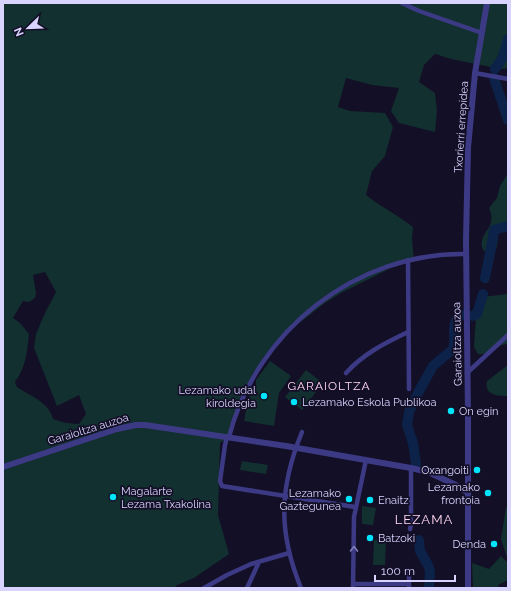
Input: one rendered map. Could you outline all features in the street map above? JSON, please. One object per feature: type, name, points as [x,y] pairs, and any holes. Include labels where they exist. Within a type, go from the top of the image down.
[{"type":"street","points":[[402,3],[418,11],[482,33]]},
{"type":"street","name":"Txorierri errepidea","points":[[466,254],[468,148],[475,73],[487,3]]},
{"type":"street","points":[[475,73],[508,79]]},
{"type":"street","points":[[355,508],[220,485],[224,453],[228,437],[243,396],[256,372],[281,338],[295,323],[312,307],[349,283],[379,269],[408,260],[442,254],[466,254]]},
{"type":"street","name":"Garaioltza auzoa","points":[[466,254],[468,588]]},
{"type":"street","points":[[408,260],[409,389]]},
{"type":"street","points":[[346,372],[366,355],[408,332]]},
{"type":"street","points":[[467,373],[508,335]]},
{"type":"street","name":"Garaioltza auzoa","points":[[3,467],[136,425],[154,426],[411,468],[428,472],[456,485],[468,493]]},
{"type":"street","points":[[302,432],[295,448],[288,473],[284,496],[286,536],[289,554],[302,588]]},
{"type":"street","points":[[366,460],[355,508],[353,586],[409,586],[409,571]]},
{"type":"street","points":[[410,529],[411,468]]},
{"type":"street","points":[[204,588],[227,575],[259,562],[289,554]]},
{"type":"street","points":[[247,588],[259,562]]},
{"type":"green space","points":[[3,3],[508,3],[508,68],[495,70],[491,67],[451,59],[435,54],[424,65],[419,82],[435,93],[437,111],[435,132],[399,123],[391,111],[399,88],[372,85],[346,78],[338,107],[350,111],[385,113],[393,127],[385,156],[372,171],[366,195],[413,227],[412,239],[414,260],[391,268],[341,293],[325,303],[273,345],[259,365],[239,400],[231,436],[220,443],[218,515],[229,554],[194,578],[177,585],[174,588],[3,588]],"holes":[[[45,272],[56,292],[36,334],[34,348],[57,406],[79,395],[86,414],[79,424],[66,423],[53,419],[48,408],[17,387],[15,382],[24,365],[29,334],[20,323],[13,318],[23,301],[29,302],[35,298],[36,293],[33,275]]]},
{"type":"green space","points":[[508,151],[508,227],[497,230],[497,247],[495,251],[488,253],[484,251],[482,242],[491,221],[489,208],[497,198],[500,186],[507,175]]},
{"type":"green space","points":[[508,294],[508,344],[486,353],[478,354],[474,347],[476,316],[482,297]]},
{"type":"green space","name":"Lezamako udal kiroldegia","points":[[270,361],[291,376],[279,393],[274,426],[244,421],[248,399],[256,387],[256,380]]},
{"type":"green space","points":[[508,365],[508,396],[492,394],[487,389],[487,381]]},
{"type":"green space","points":[[306,370],[323,383],[302,410],[285,397]]},
{"type":"green space","points":[[242,461],[268,465],[266,474],[240,470]]},
{"type":"green space","points":[[362,506],[376,508],[373,525],[362,524]]},
{"type":"green space","points":[[506,507],[508,507],[508,561],[501,539]]},
{"type":"green space","points":[[374,540],[386,540],[385,565],[373,565]]},
{"type":"green space","points":[[501,556],[508,563],[508,580],[498,585],[499,588],[473,588],[472,563],[489,569]]},
{"type":"waterway","points":[[495,69],[503,57],[508,39]]},
{"type":"waterway","points":[[494,78],[508,120]]},
{"type":"waterway","points":[[485,278],[494,230],[508,226]]},
{"type":"waterway","points":[[472,316],[477,314],[483,294]]},
{"type":"waterway","points":[[416,464],[413,443],[407,425],[409,412],[433,366],[453,349],[454,326],[457,318],[461,315]]},
{"type":"waterway","points":[[419,540],[420,551],[430,571],[429,588]]},
{"type":"place","name":"Lezamako udal kiroldegia","points":[[264,396]]},
{"type":"place","name":"Lezamako Eskola Publikoa","points":[[294,402]]},
{"type":"place","name":"On egin","points":[[451,411]]},
{"type":"place","name":"Oxangoiti","points":[[477,470]]},
{"type":"place","name":"Lezamako frontoia","points":[[488,493]]},
{"type":"place","name":"Magalarte Lezama Txakolina","points":[[113,497]]},
{"type":"place","name":"Lezamako Gaztegunea","points":[[349,499]]},
{"type":"place","name":"Enaitz","points":[[370,500]]},
{"type":"place","name":"Batzoki","points":[[370,538]]},
{"type":"place","name":"Denda","points":[[494,544]]},
{"type":"district","name":"GARAIOLTZA","points":[[329,386]]},
{"type":"district","name":"LEZAMA","points":[[424,519]]}]
